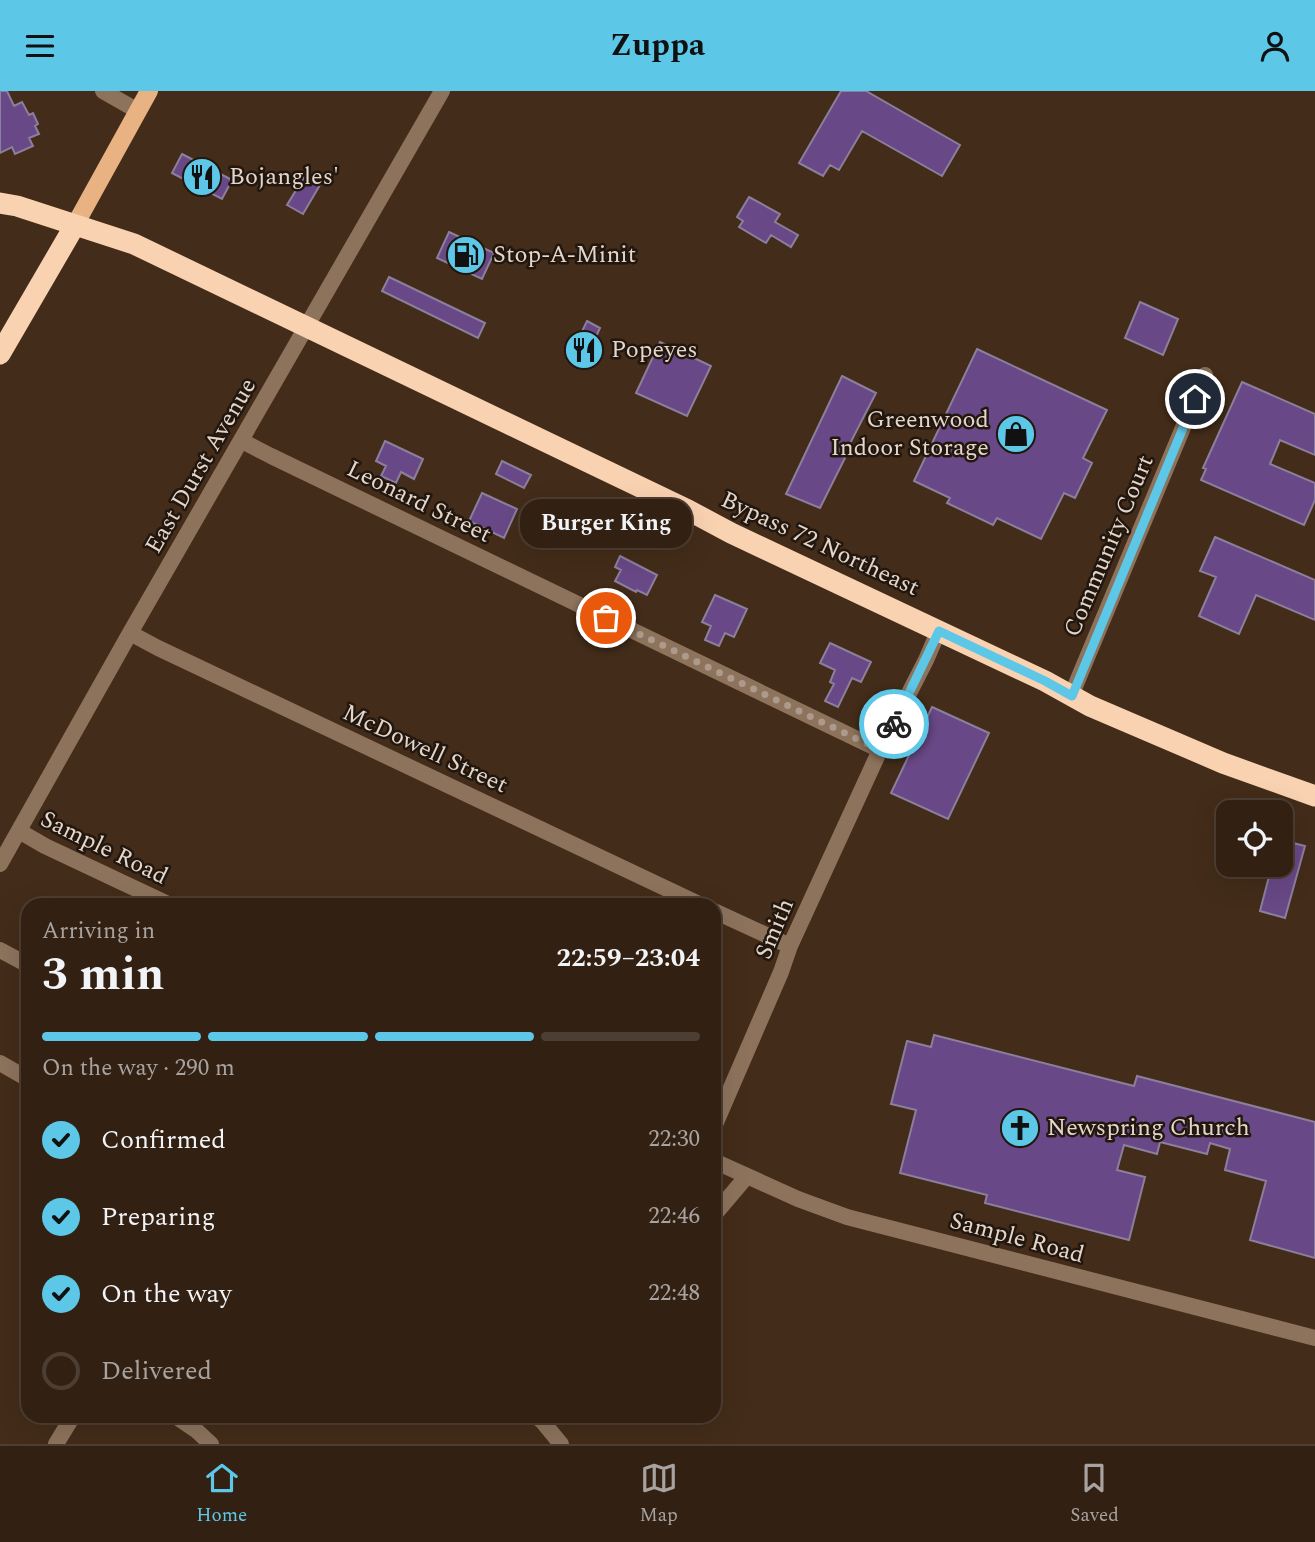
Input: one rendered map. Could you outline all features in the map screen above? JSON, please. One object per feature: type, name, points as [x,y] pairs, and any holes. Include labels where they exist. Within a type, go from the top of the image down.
[{"type":"highway","name":"Bypass 72 Northeast","points":[[0,203],[17,206],[134,244],[731,533],[1045,681],[1090,706],[1223,763],[1315,796]]},
{"type":"highway","points":[[0,354],[75,225]]},
{"type":"main road","points":[[75,225],[149,91]]},
{"type":"street","points":[[103,91],[138,111]]},
{"type":"street","name":"East Durst Avenue","points":[[0,864],[443,91]]},
{"type":"street","name":"Community Court","points":[[1072,696],[1205,375]]},
{"type":"street","name":"Leonard Street","points":[[242,441],[880,750]]},
{"type":"street","name":"Smith","points":[[721,1111],[790,946],[880,750],[939,631]]},
{"type":"street","name":"McDowell Street","points":[[130,633],[686,898]]},
{"type":"street","name":"Sample Road","points":[[19,831],[155,898]]},
{"type":"street","points":[[721,914],[790,946]]},
{"type":"street","points":[[0,950],[21,961]]},
{"type":"street","points":[[0,1063],[21,1075]]},
{"type":"street","name":"Sample Road","points":[[721,1164],[798,1199],[847,1217],[1315,1338]]},
{"type":"street","points":[[721,1207],[747,1176]]},
{"type":"street","points":[[57,1444],[69,1423]]},
{"type":"street","points":[[181,1423],[193,1437],[211,1444]]},
{"type":"street","points":[[546,1423],[561,1444]]},
{"type":"building","points":[[0,91],[7,91],[14,106],[22,102],[29,115],[33,113],[38,124],[35,126],[39,134],[29,138],[33,146],[15,154],[12,147],[0,153]]},
{"type":"building","points":[[841,91],[866,91],[960,145],[942,176],[862,131],[839,170],[830,165],[823,176],[799,163]]},
{"type":"building","name":"Bojangles'","points":[[182,154],[232,180],[222,199],[172,173]]},
{"type":"building","points":[[304,177],[320,185],[303,214],[287,205]]},
{"type":"building","points":[[749,197],[780,214],[775,222],[798,235],[791,247],[771,235],[766,243],[739,227],[743,221],[737,217]]},
{"type":"building","name":"Stop-A-Minit","points":[[449,232],[494,253],[482,279],[437,258]]},
{"type":"building","points":[[389,277],[485,323],[478,338],[382,291]]},
{"type":"building","points":[[1140,302],[1178,319],[1163,355],[1125,338]]},
{"type":"building","name":"Popeyes","points":[[587,321],[600,328],[594,341],[598,342],[590,358],[586,357],[581,367],[568,360]]},
{"type":"building","points":[[660,342],[711,366],[687,416],[636,393]]},
{"type":"building","name":"Greenwood Indoor Storage","points":[[977,349],[1107,410],[1083,458],[1092,463],[1075,498],[1064,493],[1041,539],[997,518],[993,525],[947,503],[950,498],[914,481]]},
{"type":"building","points":[[842,376],[876,393],[820,508],[786,494]]},
{"type":"building","points":[[1242,382],[1315,414],[1315,455],[1280,440],[1270,464],[1315,483],[1315,500],[1304,525],[1201,480],[1206,469],[1203,468]]},
{"type":"building","points":[[385,441],[423,459],[414,479],[401,472],[396,483],[381,476],[386,466],[376,461]]},
{"type":"building","points":[[502,461],[531,475],[524,488],[496,474]]},
{"type":"building","points":[[482,493],[517,509],[504,538],[469,521]]},
{"type":"building","points":[[1215,537],[1315,580],[1315,620],[1256,595],[1239,634],[1199,616],[1216,577],[1200,571]]},
{"type":"building","points":[[620,556],[657,575],[647,595],[615,581],[621,570],[615,567]]},
{"type":"building","points":[[715,595],[747,609],[734,637],[725,633],[719,646],[705,640],[711,626],[702,622]]},
{"type":"building","points":[[830,643],[871,662],[861,682],[852,678],[838,707],[825,701],[834,684],[830,682],[835,670],[820,663]]},
{"type":"building","points":[[932,707],[989,733],[948,819],[891,793]]},
{"type":"building","points":[[1293,843],[1305,846],[1285,918],[1260,911],[1269,877],[1293,877]]},
{"type":"building","name":"Newspring Church","points":[[934,1035],[1134,1086],[1137,1076],[1315,1122],[1315,1258],[1250,1240],[1266,1181],[1225,1170],[1230,1149],[1210,1143],[1207,1154],[1160,1142],[1157,1154],[1124,1145],[1117,1170],[1145,1177],[1129,1240],[985,1203],[987,1195],[900,1173],[916,1110],[891,1104],[907,1041],[931,1047]]},
{"type":"way so far","points":[[606,618],[880,750],[894,724]]},
{"type":"place","name":"Bojangles'","points":[[202,177]]},
{"type":"place","name":"Stop-A-Minit","points":[[466,255]]},
{"type":"place","name":"Popeyes","points":[[584,350]]},
{"type":"place","name":"Greenwood Indoor Storage","points":[[1016,434]]},
{"type":"place","name":"Burger King","points":[[606,618]]},
{"type":"place","name":"Newspring Church","points":[[1020,1128]]},
{"type":"route","points":[[894,724],[939,631],[1072,696],[1195,399]]}]
